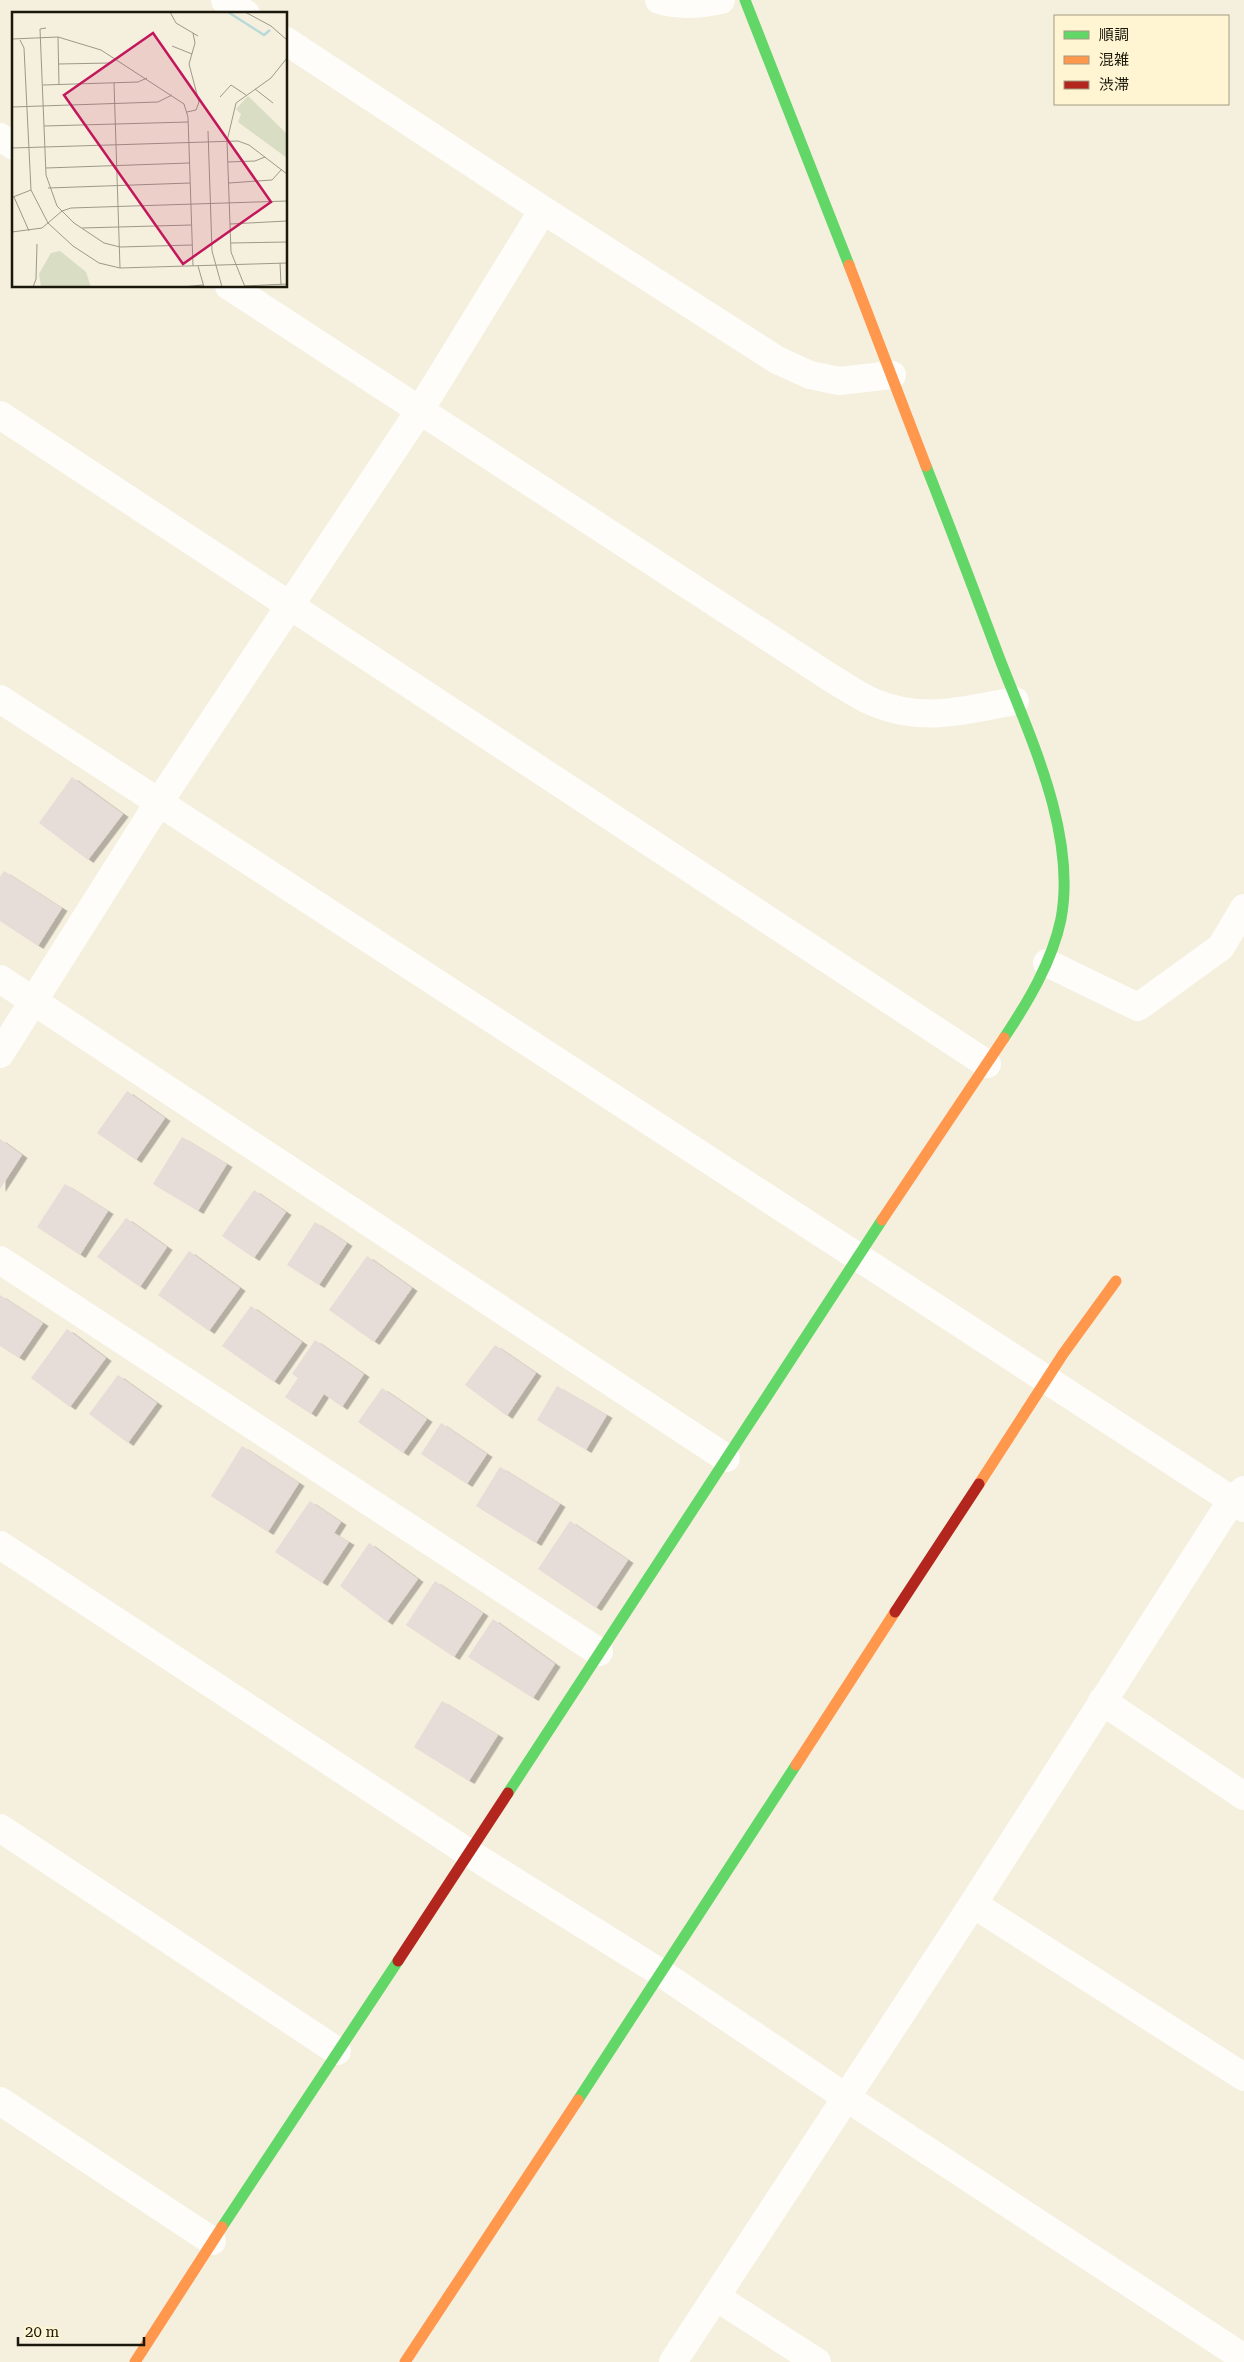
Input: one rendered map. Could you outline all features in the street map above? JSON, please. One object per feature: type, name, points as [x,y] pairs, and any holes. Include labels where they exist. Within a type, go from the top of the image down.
[{"type":"street","points":[[225,0],[243,12]]},
{"type":"street","points":[[659,0],[703,4],[722,0]]},
{"type":"street","points":[[135,2362],[212,2240],[468,1853],[857,1256],[1018,1016],[1047,963],[1057,934],[1063,901],[1064,867],[1059,832],[1044,775],[892,375],[745,0]]},
{"type":"street","points":[[288,42],[543,210],[777,360],[810,375],[839,381],[892,375]]},
{"type":"street","points":[[0,137],[12,145]]},
{"type":"street","points":[[0,1054],[35,1002],[159,802],[420,410],[543,210]]},
{"type":"street","points":[[232,288],[831,678],[873,702],[903,712],[938,715],[1015,701]]},
{"type":"street","points":[[0,415],[986,1064]]},
{"type":"street","points":[[0,699],[857,1256],[1047,1382],[1240,1499],[1102,1701],[973,1904],[673,2362]]},
{"type":"street","points":[[1047,963],[1138,1007],[1221,947],[1244,908]]},
{"type":"street","points":[[0,979],[726,1458]]},
{"type":"street","points":[[0,1260],[599,1652]]},
{"type":"street","points":[[404,2362],[661,1973],[1047,1382],[1063,1354],[1116,1281]]},
{"type":"street","points":[[0,1545],[468,1853],[661,1973],[847,2098],[1244,2358]]},
{"type":"street","points":[[1102,1701],[1244,1796]]},
{"type":"street","points":[[0,1828],[337,2051]]},
{"type":"street","points":[[973,1904],[1244,2078]]},
{"type":"street","points":[[0,2100],[212,2240]]},
{"type":"street","points":[[716,2297],[817,2362]]},
{"type":"building","points":[[72,777],[123,814],[88,860],[39,823]]},
{"type":"building","points":[[4,871],[62,908],[38,946],[0,921],[0,877]]},
{"type":"building","points":[[127,1091],[165,1118],[136,1160],[97,1133]]},
{"type":"building","points":[[182,1137],[227,1164],[198,1211],[153,1184]]},
{"type":"building","points":[[0,1139],[22,1155],[0,1189]]},
{"type":"building","points":[[65,1184],[108,1211],[80,1255],[37,1227]]},
{"type":"building","points":[[254,1190],[286,1212],[254,1258],[222,1236]]},
{"type":"building","points":[[126,1218],[167,1247],[140,1287],[97,1257]]},
{"type":"building","points":[[315,1222],[347,1243],[319,1285],[287,1265]]},
{"type":"building","points":[[189,1251],[240,1288],[209,1331],[158,1295]]},
{"type":"building","points":[[367,1256],[412,1288],[374,1342],[329,1310]]},
{"type":"building","points":[[0,1295],[43,1323],[19,1358],[0,1346]]},
{"type":"building","points":[[251,1306],[302,1342],[274,1382],[222,1346]]},
{"type":"building","points":[[67,1329],[106,1358],[70,1407],[31,1378]]},
{"type":"building","points":[[315,1340],[364,1374],[342,1407],[324,1394],[311,1414],[285,1397],[298,1378],[292,1374]]},
{"type":"building","points":[[495,1345],[536,1373],[507,1416],[465,1385]]},
{"type":"building","points":[[118,1375],[157,1403],[128,1443],[89,1414]]},
{"type":"building","points":[[557,1386],[607,1415],[586,1450],[537,1420]]},
{"type":"building","points":[[382,1388],[427,1419],[403,1453],[358,1422]]},
{"type":"building","points":[[441,1423],[487,1454],[467,1484],[421,1454]]},
{"type":"building","points":[[242,1446],[299,1483],[268,1532],[211,1496]]},
{"type":"building","points":[[500,1467],[560,1504],[536,1543],[476,1506]]},
{"type":"building","points":[[310,1501],[341,1522],[334,1533],[349,1542],[322,1583],[275,1552]]},
{"type":"building","points":[[570,1521],[628,1560],[596,1608],[538,1569]]},
{"type":"building","points":[[369,1543],[418,1579],[387,1622],[340,1586]]},
{"type":"building","points":[[435,1581],[483,1613],[454,1657],[406,1625]]},
{"type":"building","points":[[493,1619],[555,1664],[533,1698],[468,1657]]},
{"type":"building","points":[[442,1701],[498,1735],[469,1781],[414,1747]]},
{"type":"traffic: fast","points":[[745,0],[849,265]]},
{"type":"traffic: fast","points":[[926,466],[1036,752],[1056,819],[1062,853],[1064,886],[1061,919],[1052,951],[1038,981],[1004,1038]]},
{"type":"traffic: fast","points":[[508,1793],[882,1220]]},
{"type":"traffic: fast","points":[[578,2100],[796,1765]]},
{"type":"traffic: fast","points":[[222,2227],[398,1961]]},
{"type":"traffic: slow","points":[[849,265],[926,466]]},
{"type":"traffic: slow","points":[[882,1220],[1004,1038]]},
{"type":"traffic: slow","points":[[979,1484],[1063,1354],[1116,1281]]},
{"type":"traffic: slow","points":[[796,1765],[895,1612]]},
{"type":"traffic: slow","points":[[405,2362],[578,2100]]},
{"type":"traffic: slow","points":[[135,2362],[222,2227]]},
{"type":"traffic: jam","points":[[895,1612],[979,1484]]},
{"type":"traffic: jam","points":[[398,1961],[508,1793]]}]
